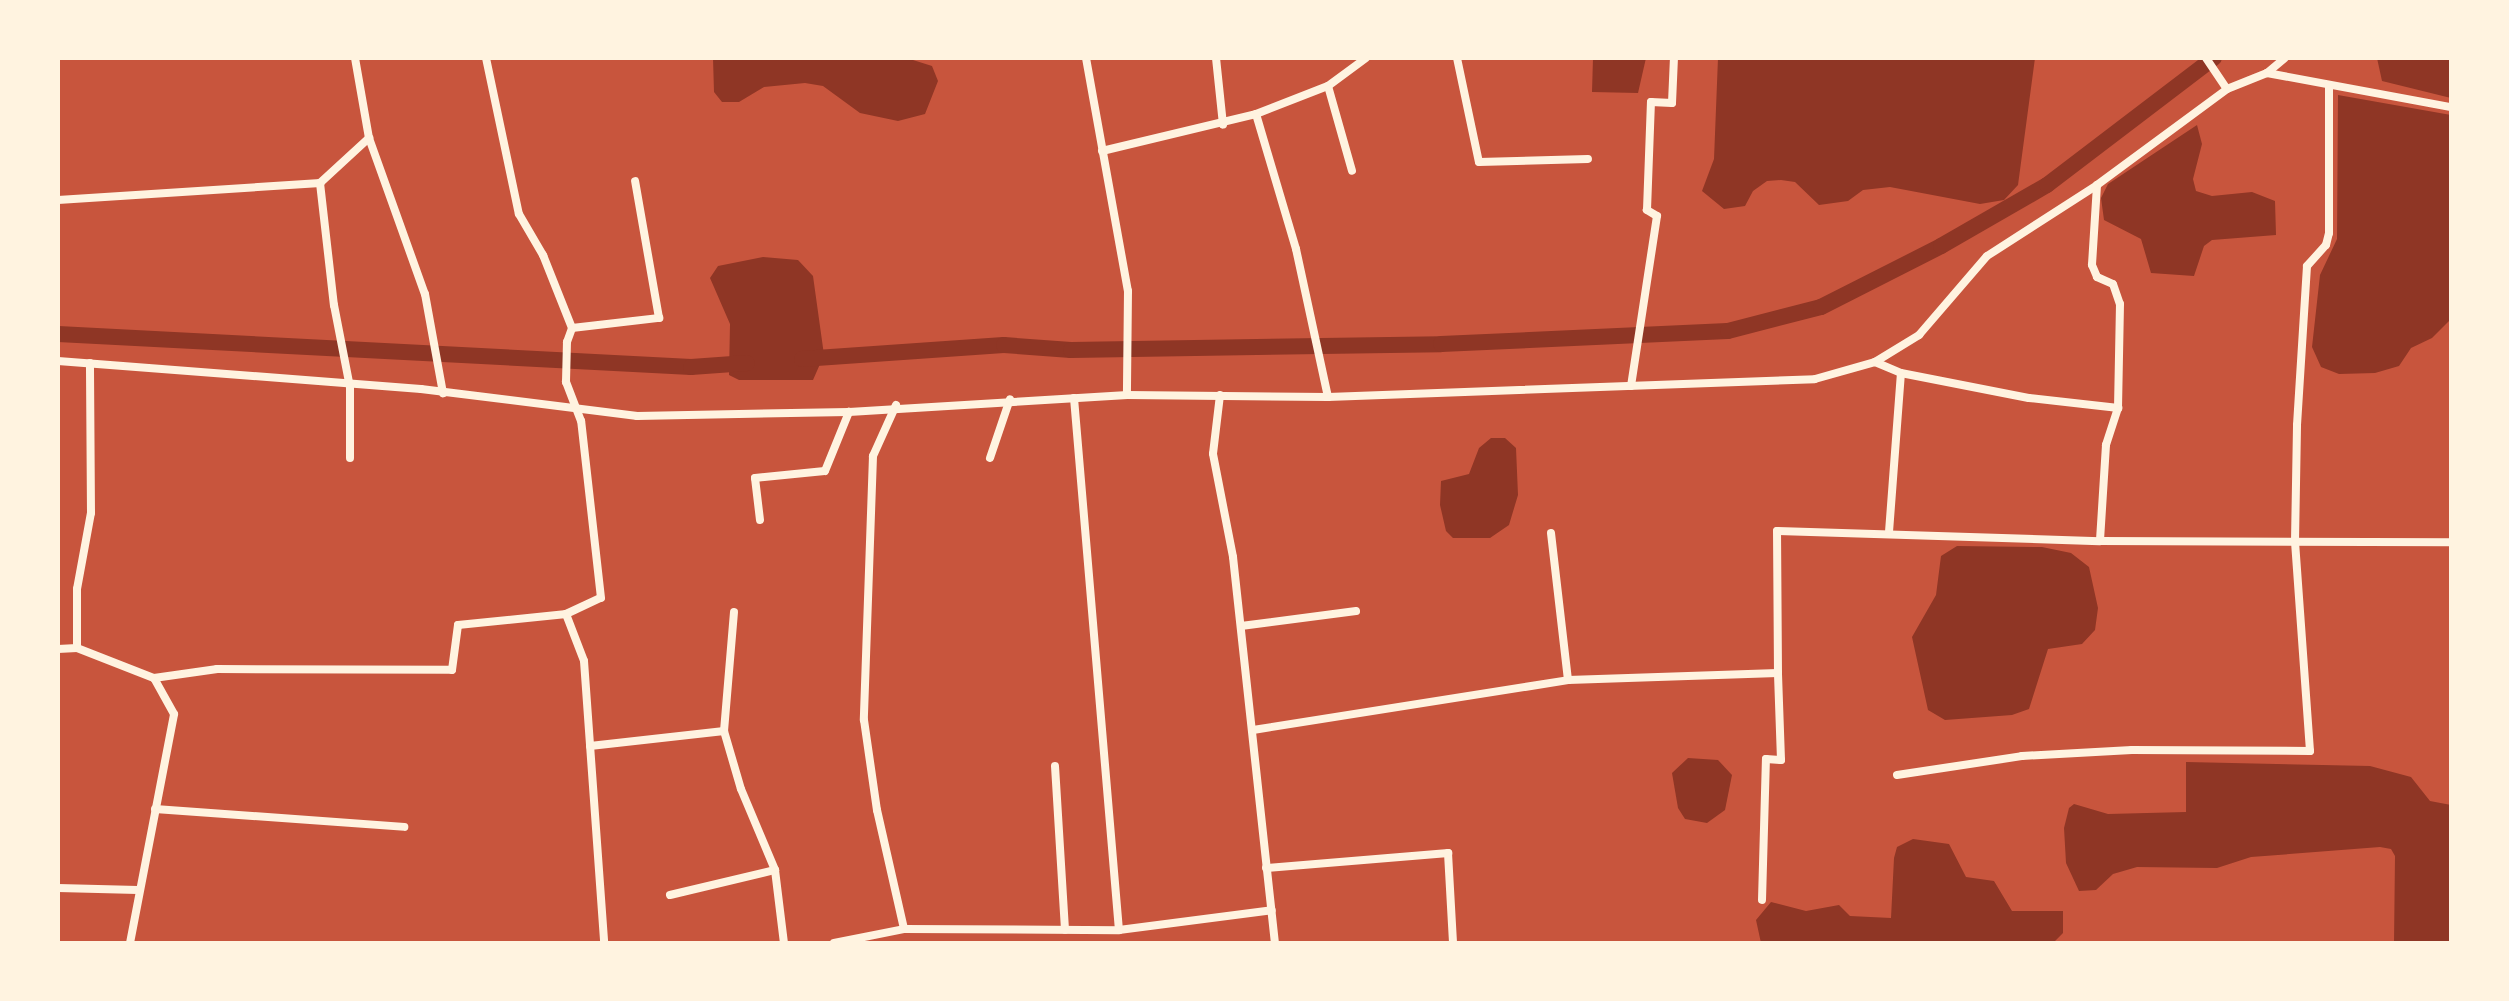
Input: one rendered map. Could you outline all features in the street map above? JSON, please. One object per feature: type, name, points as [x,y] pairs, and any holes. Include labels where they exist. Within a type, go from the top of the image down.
[{"type":"street","points":[[355,58],[369,138],[430,320],[443,393]]},
{"type":"street","points":[[58,649],[77,648],[154,678],[217,669],[452,670],[458,625],[566,614],[601,598],[581,421],[566,382],[567,342],[572,328],[543,255],[519,214],[486,58]]},
{"type":"street","points":[[1086,58],[1128,291],[1127,395]]},
{"type":"street","points":[[1216,58],[1223,125]]},
{"type":"street","points":[[1102,151],[1223,125],[1256,114],[1328,86],[1366,58]]},
{"type":"street","points":[[1457,58],[1479,162],[1588,159]]},
{"type":"street","points":[[1631,386],[1657,216],[1647,210],[1651,102],[1672,103],[1674,58]]},
{"type":"street","points":[[2206,58],[2227,89]]},
{"type":"street","points":[[58,361],[443,393],[637,416],[849,412],[896,405],[1127,395],[1328,397],[1815,379],[1875,362],[1919,335],[1987,256],[2097,185],[2227,89],[2267,73],[2285,58]]},
{"type":"street","points":[[2267,73],[2451,107]]},
{"type":"street","points":[[1897,775],[2022,756],[2132,750],[2310,751],[2295,541],[2307,266],[2326,245],[2332,194],[2329,85]]},
{"type":"street","points":[[1328,86],[1352,171]]},
{"type":"street","points":[[1256,114],[1309,312],[1328,397]]},
{"type":"street","points":[[58,200],[320,183],[369,138]]},
{"type":"street","points":[[572,328],[659,318],[635,181]]},
{"type":"street","points":[[320,183],[350,387],[350,458]]},
{"type":"street","points":[[2097,185],[2092,265],[2097,277],[2113,284],[2120,304],[2118,408],[2106,445],[2100,541]]},
{"type":"street","points":[[1875,362],[1901,373],[2029,398],[2118,408]]},
{"type":"street","points":[[77,648],[77,589],[91,513],[90,363]]},
{"type":"street","points":[[1889,532],[1901,373]]},
{"type":"street","points":[[1220,395],[1213,454],[1241,626],[1275,943]]},
{"type":"street","points":[[1074,398],[1119,930]]},
{"type":"street","points":[[990,458],[1010,399]]},
{"type":"street","points":[[896,405],[873,456],[864,720],[877,810],[904,929]]},
{"type":"street","points":[[760,520],[755,478],[825,471],[849,412]]},
{"type":"street","points":[[1762,900],[1766,759],[1781,760],[1777,531],[1889,532],[2100,541],[2451,542]]},
{"type":"street","points":[[1551,533],[1568,680]]},
{"type":"street","points":[[1241,626],[1356,611]]},
{"type":"street","points":[[734,612],[724,731],[741,789],[775,870],[784,943]]},
{"type":"street","points":[[566,614],[584,661],[604,943]]},
{"type":"street","points":[[1253,730],[1568,680],[1778,673]]},
{"type":"street","points":[[130,943],[174,714],[154,678]]},
{"type":"street","points":[[590,746],[724,731]]},
{"type":"street","points":[[1055,766],[1065,930]]},
{"type":"street","points":[[155,809],[404,827]]},
{"type":"street","points":[[1266,868],[1448,853],[1453,943]]},
{"type":"street","points":[[670,895],[775,870]]},
{"type":"street","points":[[58,888],[138,890]]},
{"type":"street","points":[[834,943],[904,929],[1119,930],[1272,910]]},
{"type":"shaded area","points":[[713,58],[913,60],[932,66],[938,81],[925,114],[898,121],[860,113],[823,86],[805,83],[764,87],[739,102],[722,102],[714,92]]},
{"type":"shaded area","points":[[1593,58],[1646,58],[1638,93],[1592,92]]},
{"type":"shaded area","points":[[1718,58],[2035,58],[2018,185],[2004,200],[1980,204],[1890,187],[1863,190],[1848,201],[1819,205],[1795,182],[1767,181],[1753,191],[1745,206],[1724,209],[1702,191],[1714,159]]},
{"type":"shaded area","points":[[2377,58],[2451,58],[2451,98],[2382,81]]},
{"type":"shaded area","points":[[2338,95],[2451,115],[2451,319],[2432,338],[2411,348],[2399,366],[2375,373],[2339,374],[2321,367],[2312,347],[2320,275],[2337,239]]},
{"type":"shaded area","points":[[2197,125],[2202,144],[2193,179],[2196,191],[2212,196],[2252,192],[2275,201],[2276,235],[2212,240],[2204,246],[2194,276],[2151,273],[2141,239],[2104,220],[2101,198],[2108,184]]},
{"type":"shaded area","points":[[763,257],[798,260],[813,276],[824,355],[813,380],[739,380],[729,375],[730,324],[710,278],[718,266]]},
{"type":"shaded area","points":[[1491,438],[1505,438],[1516,448],[1518,495],[1509,525],[1490,538],[1453,538],[1446,531],[1440,505],[1441,481],[1469,474],[1479,448]]},
{"type":"shaded area","points":[[1957,546],[2042,547],[2071,553],[2089,567],[2098,608],[2095,630],[2082,644],[2048,649],[2029,709],[2012,715],[1945,720],[1928,710],[1912,637],[1936,595],[1941,556]]},
{"type":"shaded area","points":[[1688,758],[1718,760],[1732,775],[1725,810],[1707,823],[1685,819],[1678,808],[1672,773]]},
{"type":"shaded area","points":[[2186,762],[2370,766],[2411,777],[2430,801],[2451,805],[2451,943],[2394,943],[2395,856],[2391,849],[2380,847],[2251,857],[2217,868],[2137,867],[2113,874],[2096,890],[2079,891],[2066,863],[2064,828],[2069,808],[2074,804],[2108,814],[2186,812]]},
{"type":"shaded area","points":[[1913,839],[1949,844],[1966,877],[1994,881],[2012,911],[2063,911],[2063,933],[2053,943],[1761,943],[1756,920],[1771,902],[1806,911],[1839,905],[1850,916],[1891,918],[1897,847]]},
{"type":"waterway","points":[[802,359],[1004,345],[1071,350],[1441,344],[1728,331],[1821,307],[1941,246],[2047,185],[2214,58]]},
{"type":"waterway","points":[[58,334],[691,367],[747,363]]}]
